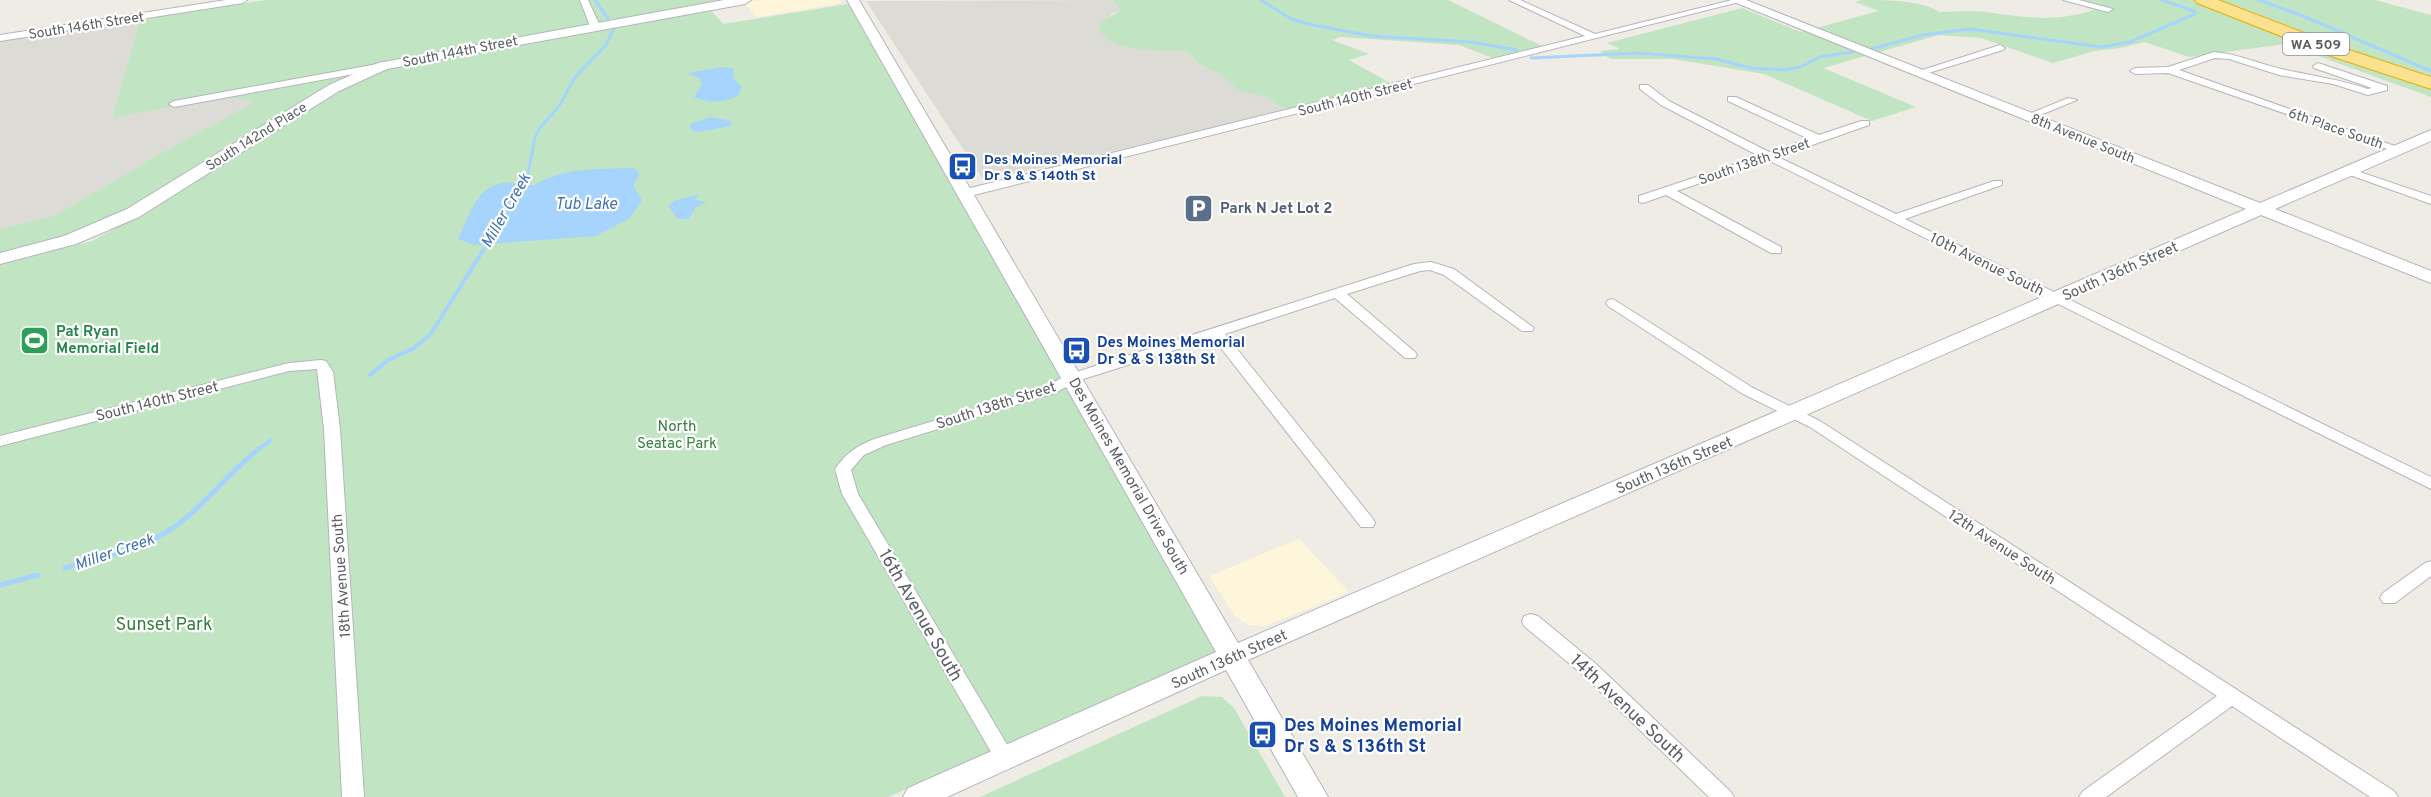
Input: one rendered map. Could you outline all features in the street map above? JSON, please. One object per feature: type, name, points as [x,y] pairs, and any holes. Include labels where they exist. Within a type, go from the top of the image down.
[{"type":"highway","name":"WA 509","points":[[2203,0],[2329,49],[2431,83]]},
{"type":"highway","name":"WA 509","points":[[2224,0],[2361,52],[2431,75]]},
{"type":"street","name":"South 146th Street","points":[[0,38],[243,0]]},
{"type":"street","points":[[584,0],[595,26]]},
{"type":"street","name":"South 144th Street","points":[[174,104],[745,0]]},
{"type":"street","name":"Des Moines Memorial Drive South","points":[[854,0],[1313,797]]},
{"type":"street","points":[[1513,0],[1594,37]]},
{"type":"street","name":"South 140th Street","points":[[966,193],[1739,0]]},
{"type":"street","name":"8th Avenue South","points":[[1739,0],[2431,277]]},
{"type":"street","points":[[2067,0],[2108,9]]},
{"type":"street","points":[[1918,73],[2000,48]]},
{"type":"street","points":[[2135,71],[2169,70],[2214,56],[2230,56],[2283,73],[2336,81],[2368,92],[2383,88],[2318,66]]},
{"type":"street","name":"South 142nd Place","points":[[0,259],[70,240],[133,213],[334,88],[383,66]]},
{"type":"street","name":"6th Place South","points":[[2169,70],[2400,150]]},
{"type":"street","name":"10th Avenue South","points":[[1644,87],[1665,103],[1770,157],[2431,484]]},
{"type":"street","points":[[1732,99],[1819,139]]},
{"type":"street","points":[[2029,116],[2072,100]]},
{"type":"street","name":"6th Place South","points":[[2260,111],[2273,106]]},
{"type":"street","name":"South 138th Street","points":[[1643,199],[1866,123]]},
{"type":"street","name":"South 136th Street","points":[[918,797],[1232,656],[2431,136]]},
{"type":"street","points":[[2351,172],[2431,200]]},
{"type":"street","points":[[1894,219],[1998,183]]},
{"type":"street","points":[[1668,191],[1776,250]]},
{"type":"street","name":"South 138th Street","points":[[843,470],[851,458],[869,447],[1050,390],[1072,378],[1338,294],[1398,271],[1431,266],[1449,272],[1527,328]]},
{"type":"street","points":[[1338,294],[1410,355]]},
{"type":"street","name":"12th Avenue South","points":[[1613,303],[1748,391],[1815,424],[2387,797]]},
{"type":"street","points":[[1215,331],[1367,523]]},
{"type":"street","name":"South 140th Street","points":[[0,441],[314,363]]},
{"type":"street","name":"18th Avenue South","points":[[314,363],[321,364],[326,372],[332,429],[353,797]]},
{"type":"street","name":"16th Avenue South","points":[[843,470],[850,494],[1005,758]]},
{"type":"street","points":[[2389,598],[2431,567]]},
{"type":"street","name":"14th Avenue South","points":[[1531,621],[1589,669],[1723,797]]},
{"type":"street","points":[[2090,797],[2232,696]]},
{"type":"shaded area","points":[[762,0],[840,0],[842,3],[757,17],[744,3]]},
{"type":"shaded area","points":[[1112,0],[1121,10],[1112,14],[1099,28],[1108,39],[1125,47],[1187,52],[1200,65],[1221,75],[1237,90],[1265,97],[1281,107],[1292,109],[984,181],[866,1]]},
{"type":"shaded area","points":[[140,19],[112,118],[229,97],[256,102],[168,149],[56,215],[0,229],[0,41]]},
{"type":"shaded area","points":[[1299,539],[1349,592],[1266,626],[1248,625],[1235,616],[1209,576]]},
{"type":"green space","points":[[266,0],[722,0],[384,63],[346,76],[124,212],[69,236],[0,255],[0,229],[56,215],[168,149],[255,102],[229,97],[112,118],[140,19]]},
{"type":"green space","points":[[1112,0],[1448,0],[1544,47],[1495,59],[1459,45],[1341,37],[1332,40],[1369,54],[1349,60],[1392,84],[1292,109],[1281,107],[1265,97],[1237,90],[1221,75],[1200,65],[1187,52],[1138,49],[1113,42],[1104,36],[1099,28],[1102,22],[1121,10]]},
{"type":"green space","points":[[1862,0],[1913,3],[1940,12],[1979,12],[2055,18],[2094,10],[2064,0],[2375,0],[2431,15],[2431,97],[2285,44],[2189,57],[2145,42],[2094,51],[2053,63],[1981,38],[1939,35],[1823,68],[1916,107],[1872,121],[1764,74],[1673,59],[1610,59],[1600,51],[1620,49],[1607,43],[1742,8],[1801,32],[1879,11],[1855,2]]},
{"type":"green space","name":"North Seatac Park","points":[[848,4],[1220,651],[888,797],[0,797],[0,445],[289,372],[300,365],[0,438],[0,264],[92,241],[139,215],[339,90],[386,69],[709,8],[723,24]]},
{"type":"green space","points":[[1202,696],[1222,697],[1234,708],[1285,797],[980,797]]},
{"type":"water","points":[[723,67],[733,68],[734,80],[742,87],[739,95],[717,102],[694,97],[702,85],[699,78],[688,73]]},
{"type":"water","points":[[711,117],[731,121],[731,126],[698,132],[691,130],[690,124]]},
{"type":"water","name":"Tub Lake","points":[[634,168],[640,174],[633,186],[642,200],[630,218],[596,236],[474,245],[458,239],[476,201],[492,187],[502,183],[533,186],[556,175],[569,172]]},
{"type":"water","points":[[700,194],[694,200],[707,202],[696,207],[689,219],[678,219],[668,206],[676,200]]},
{"type":"waterway","name":"Miller Creek","points":[[595,0],[608,18]]},
{"type":"waterway","points":[[1261,0],[1291,19],[1313,25],[1371,36],[1471,42],[1517,50]]},
{"type":"waterway","points":[[1871,49],[1923,35],[1970,29],[2101,47],[2130,42],[2195,14],[2194,11],[2162,0]]},
{"type":"waterway","points":[[2259,0],[2303,16],[2431,71]]},
{"type":"waterway","name":"Miller Creek","points":[[521,188],[527,179],[535,137],[540,128],[560,105],[575,77],[606,45],[615,26]]},
{"type":"waterway","points":[[1531,58],[1639,53],[1716,59],[1750,68],[1784,70],[1800,67],[1820,57],[1852,52]]},
{"type":"waterway","name":"Miller Creek","points":[[370,375],[388,360],[414,348],[430,335],[489,241]]},
{"type":"waterway","name":"Miller Creek","points":[[253,453],[271,440]]},
{"type":"waterway","name":"Miller Creek","points":[[65,568],[123,551],[164,533],[197,508],[255,452]]},
{"type":"waterway","name":"Miller Creek","points":[[0,585],[38,575]]},
{"type":"place","name":"Des Moines Memorial Dr S & S 140th St","points":[[963,167]]},
{"type":"place","name":"Park N Jet Lot 2","points":[[1199,208]]},
{"type":"place","name":"Pat Ryan Memorial Field","points":[[35,340]]},
{"type":"place","name":"Des Moines Memorial Dr S & S 138th St","points":[[1076,351]]},
{"type":"place","name":"Des Moines Memorial Dr S & S 136th St","points":[[1263,735]]},
{"type":"park label","name":"Sunset Park","points":[[164,624]]}]
